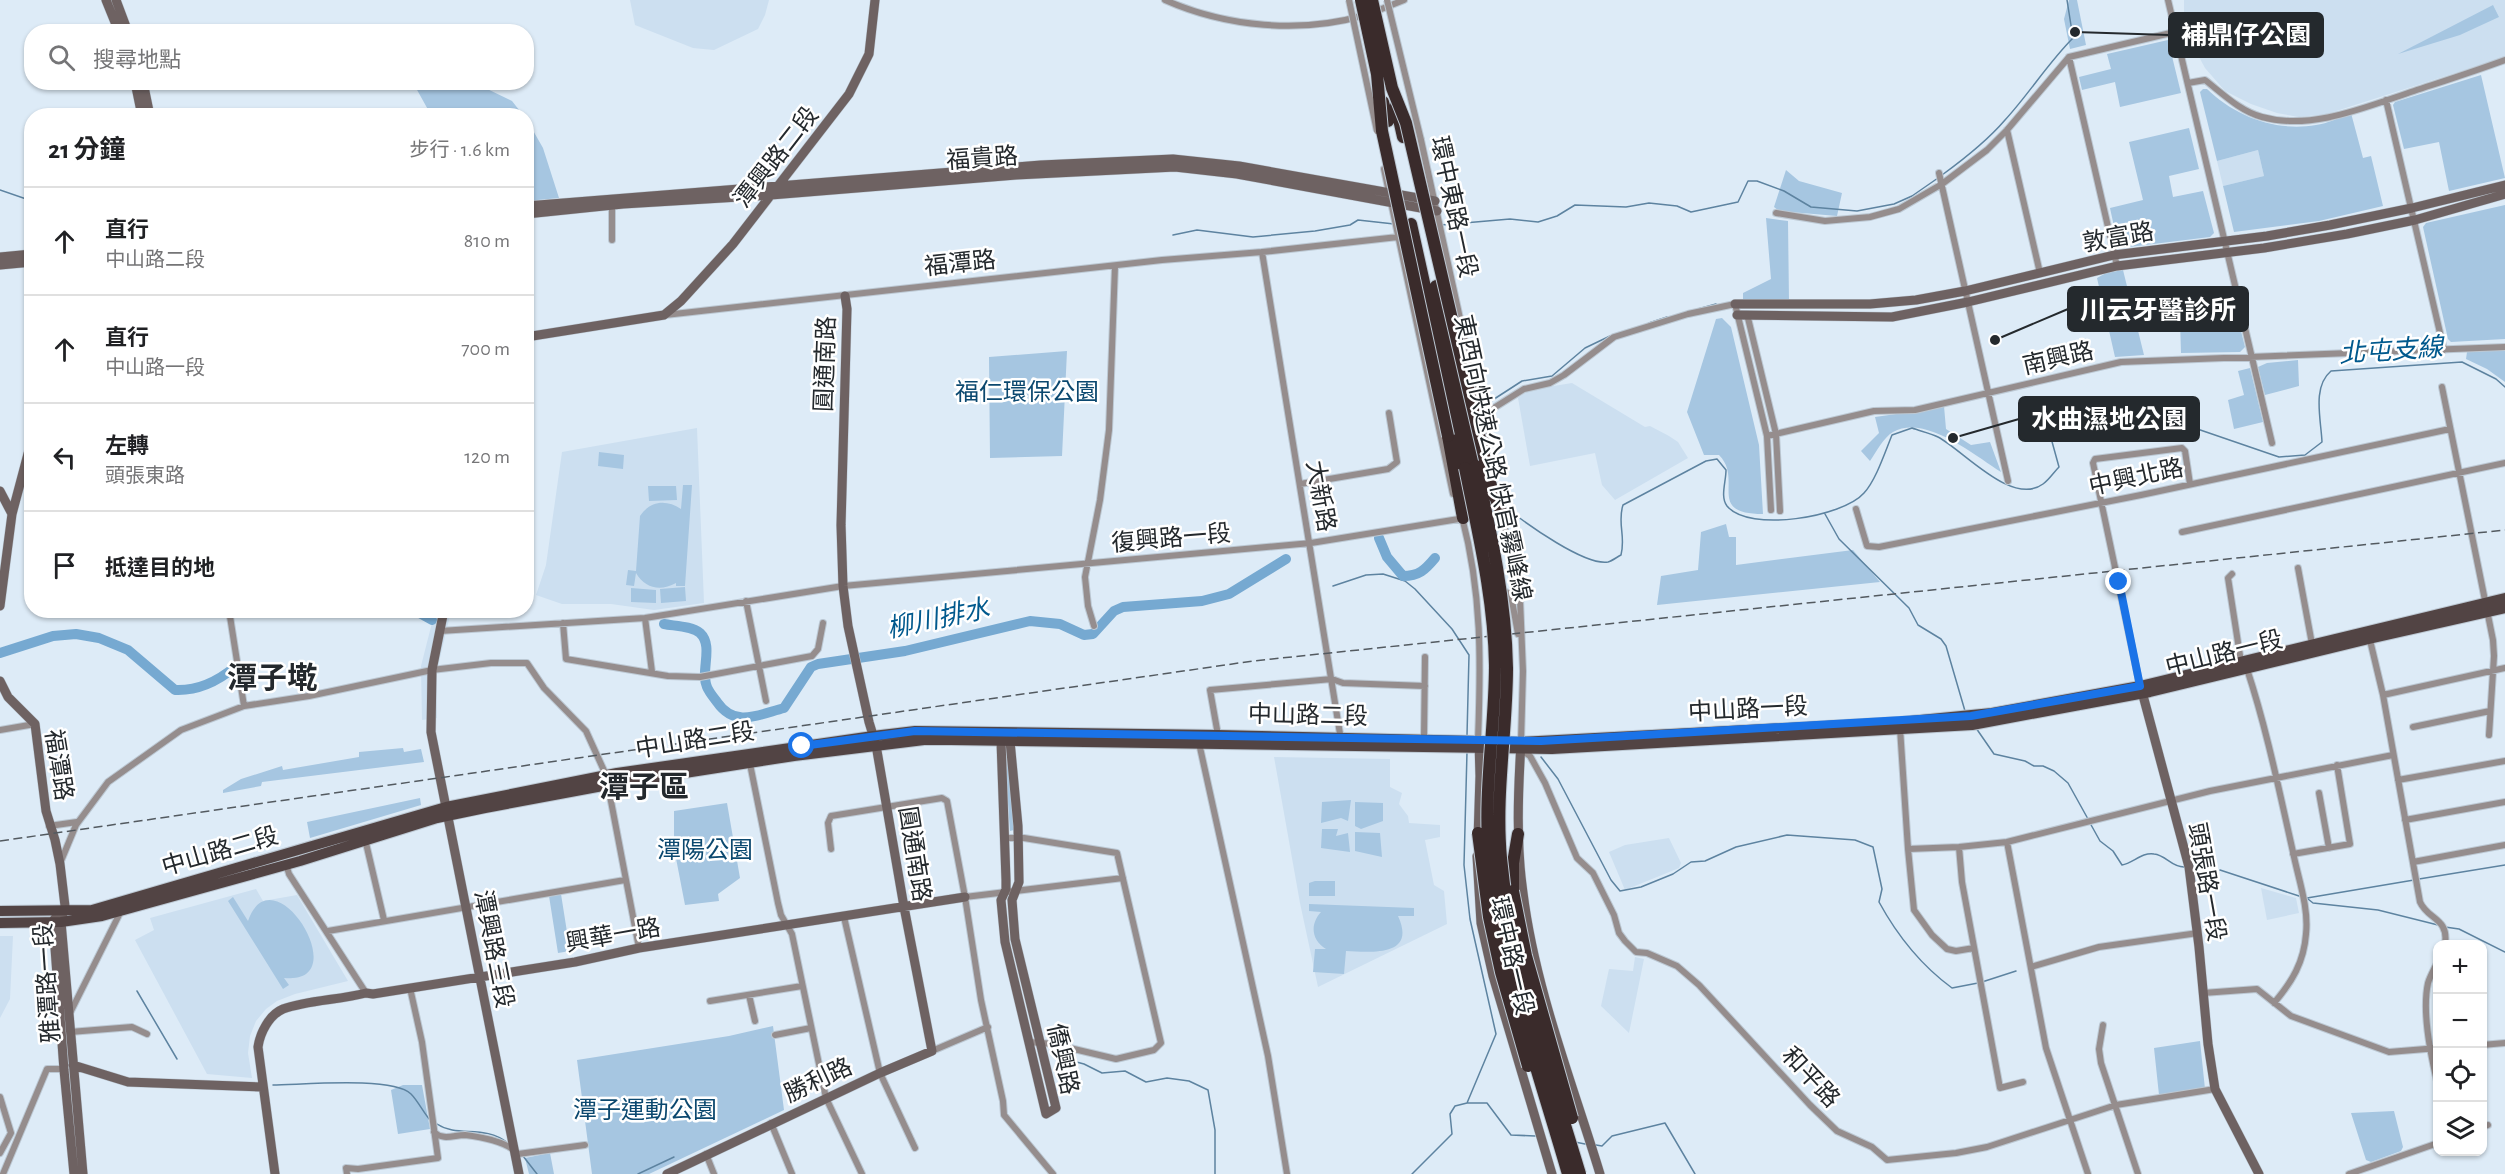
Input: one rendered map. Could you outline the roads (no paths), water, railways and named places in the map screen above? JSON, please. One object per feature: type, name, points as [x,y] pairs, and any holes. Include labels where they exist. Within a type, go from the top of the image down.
[{"type":"highway","name":"東西向快速公路 快官霧峰線","points":[[1361,0],[1465,468],[1490,595],[1495,675],[1488,839],[1497,911],[1510,969],[1568,1174]]},
{"type":"highway","name":"東西向快速公路 快官霧峰線","points":[[1372,0],[1494,546],[1506,643],[1507,686],[1500,838],[1508,909],[1528,999],[1580,1174]]},
{"type":"highway","points":[[1377,74],[1382,131],[1448,436],[1463,518]]},
{"type":"highway","points":[[1392,88],[1406,123],[1492,490],[1501,511]]},
{"type":"highway","points":[[1478,833],[1489,916],[1501,972],[1561,1174]]},
{"type":"highway","points":[[1518,834],[1513,863],[1513,891],[1526,956],[1588,1174]]},
{"type":"main road","name":"中山路一段","points":[[1520,746],[1994,722],[2244,666],[2368,634],[2487,607],[2505,598]]},
{"type":"main road","name":"中山路一段","points":[[2487,607],[2505,608]]},
{"type":"main road","name":"中山路一段","points":[[2244,666],[2313,644],[2368,634]]},
{"type":"main road","name":"中山路二段","points":[[607,780],[750,764],[875,741],[915,731],[1218,735],[1341,742],[1424,738],[1479,745]]},
{"type":"main road","name":"中山路二段","points":[[0,911],[92,910],[284,859],[447,812],[607,780],[875,741],[1341,742],[1520,746]]},
{"type":"main road","name":"中山路二段","points":[[0,923],[90,918],[121,911],[284,859],[365,839],[447,812]]},
{"type":"street","name":"潭興路二段","points":[[664,315],[699,282],[837,111],[855,84],[869,54],[875,0]]},
{"type":"street","points":[[1165,0],[1183,8],[1216,17],[1261,23],[1330,24],[1367,15],[1404,0]]},
{"type":"street","points":[[1349,0],[1453,497],[1463,518],[1479,604],[1479,745]]},
{"type":"street","name":"環中東路一段","points":[[1387,0],[1436,206],[1520,599],[1520,746]]},
{"type":"street","points":[[2168,0],[2272,443]]},
{"type":"street","points":[[110,1],[117,24]]},
{"type":"street","points":[[110,1],[123,24]]},
{"type":"street","points":[[1776,213],[1825,221],[1870,217],[1899,209],[1942,184],[1987,150],[2069,57],[2175,32]]},
{"type":"street","points":[[2069,57],[2117,266]]},
{"type":"street","points":[[2188,83],[2205,80],[2241,108],[2262,117],[2289,121],[2326,117],[2386,100],[2505,60]]},
{"type":"street","points":[[137,90],[140,108]]},
{"type":"street","points":[[145,90],[148,108]]},
{"type":"street","points":[[2386,100],[2444,350]]},
{"type":"street","points":[[2007,130],[2040,273]]},
{"type":"street","name":"福貴路","points":[[534,205],[1041,165],[1173,159],[1239,166],[1390,198]]},
{"type":"street","name":"福貴路","points":[[534,213],[612,205],[771,195],[1016,175],[1175,167],[1237,174],[1436,206]]},
{"type":"street","points":[[1939,172],[1990,392],[2008,481]]},
{"type":"street","name":"敦富路","points":[[1740,304],[1886,303],[1965,291],[2114,255],[2225,242],[2330,225],[2505,185]]},
{"type":"street","name":"敦富路","points":[[1737,315],[1892,316],[1968,302],[2117,266],[2264,248],[2415,220],[2505,194]]},
{"type":"street","points":[[612,205],[612,240]]},
{"type":"street","name":"福潭路","points":[[534,336],[664,315],[1162,260],[1398,237]]},
{"type":"street","name":"大新路","points":[[1262,252],[1311,543],[1341,742]]},
{"type":"street","points":[[0,257],[24,255]]},
{"type":"street","points":[[0,265],[24,263]]},
{"type":"street","points":[[1094,626],[1088,606],[1085,577],[1100,500],[1109,430],[1115,266]]},
{"type":"street","name":"圓通南路","points":[[845,296],[847,309],[841,525],[843,586],[853,649],[888,806],[904,907],[932,1051]]},
{"type":"street","points":[[1481,416],[1524,389],[1550,383],[1564,375],[1614,337],[1688,314],[1740,304]]},
{"type":"street","points":[[1740,304],[1737,315],[1767,436],[1771,510]]},
{"type":"street","points":[[1740,304],[1748,315],[1776,434],[1780,511]]},
{"type":"street","name":"南興路","points":[[1767,436],[1874,411],[1915,410],[2121,362],[2505,347]]},
{"type":"street","points":[[2442,387],[2493,640],[2489,735]]},
{"type":"street","points":[[1300,484],[1388,469],[1397,462],[1389,412]]},
{"type":"street","name":"中興北路","points":[[1856,508],[1867,546],[1879,547],[2101,503],[2450,429]]},
{"type":"street","points":[[2141,690],[2093,460],[2182,448],[2185,451],[2190,484]]},
{"type":"street","points":[[2182,532],[2505,463]]},
{"type":"street","points":[[0,606],[12,514],[24,469]]},
{"type":"street","points":[[0,491],[12,514]]},
{"type":"street","name":"復興路一段","points":[[440,631],[645,618],[843,586],[1311,543],[1501,511]]},
{"type":"street","points":[[2298,568],[2313,644]]},
{"type":"street","points":[[2232,574],[2228,578],[2244,666],[2264,721],[2278,776],[2307,931],[2302,959],[2290,984],[2274,1003]]},
{"type":"street","points":[[1479,604],[1483,597],[1510,593],[1521,644]]},
{"type":"street","points":[[746,601],[766,701]]},
{"type":"street","points":[[231,618],[248,706]]},
{"type":"street","points":[[432,670],[442,618]]},
{"type":"street","points":[[645,618],[652,672]]},
{"type":"street","points":[[563,623],[566,659],[668,676],[700,677],[812,656],[819,649],[823,623]]},
{"type":"street","points":[[2368,634],[2383,695],[2422,907],[2441,924],[2444,940]]},
{"type":"street","points":[[1424,738],[1425,657]]},
{"type":"street","points":[[60,864],[78,822],[108,782],[181,730],[248,706],[432,670],[491,663],[527,663],[544,688],[586,731],[607,780],[639,948]]},
{"type":"street","points":[[2383,695],[2505,668]]},
{"type":"street","name":"潭興路三段","points":[[432,670],[431,732],[479,977],[518,1150],[519,1174]]},
{"type":"street","points":[[1218,735],[1210,690],[1332,678],[1343,683],[1425,687]]},
{"type":"street","name":"福潭路","points":[[0,681],[8,697],[35,724],[49,826],[55,840],[60,864],[65,906],[62,909]]},
{"type":"street","name":"頭張路一段","points":[[2141,690],[2189,867],[2215,1089]]},
{"type":"street","points":[[2413,727],[2490,711]]},
{"type":"street","points":[[0,730],[35,724]]},
{"type":"street","points":[[1900,725],[1911,894],[1919,919],[1947,949],[1956,951],[1974,948]]},
{"type":"street","name":"僑興路","points":[[1005,741],[1018,838],[1019,882],[1012,900],[1016,939],[1056,1108],[1046,1114],[1005,942],[1001,900],[1005,892],[1005,741]]},
{"type":"street","points":[[1199,743],[1268,1056],[1287,1174]]},
{"type":"street","name":"環中路一段","points":[[1479,745],[1476,866],[1481,923],[1493,976],[1552,1174]]},
{"type":"street","name":"環中路一段","points":[[1520,746],[1518,834],[1528,923],[1547,1000],[1600,1174]]},
{"type":"street","name":"和平路","points":[[1520,746],[1530,756],[1545,783],[1577,858],[1593,873],[1614,915],[1619,933],[1625,941],[1636,952],[1647,953],[1677,966],[1699,985],[1837,1131],[1872,1147],[1887,1160],[1956,1153],[1987,1147],[2116,1105],[2215,1089]]},
{"type":"street","points":[[1908,849],[1959,848],[2007,842],[2278,776],[2393,755]]},
{"type":"street","points":[[2398,780],[2505,761]]},
{"type":"street","points":[[750,764],[776,895],[781,915],[792,934],[826,1098],[862,1174]]},
{"type":"street","points":[[2293,854],[2350,844],[2337,765]]},
{"type":"street","points":[[2319,793],[2329,848]]},
{"type":"street","points":[[831,849],[828,823],[831,816],[942,798],[947,801],[981,1000],[1004,1115],[1053,1174]]},
{"type":"street","points":[[2405,820],[2505,802]]},
{"type":"street","points":[[49,826],[78,822]]},
{"type":"street","points":[[1005,838],[1018,838],[1118,854],[1160,1045],[1155,1050],[1116,1059],[1040,1042],[1029,1042]]},
{"type":"street","points":[[365,839],[384,920]]},
{"type":"street","points":[[2007,842],[2046,1048],[2088,1174]]},
{"type":"street","points":[[2413,862],[2505,844]]},
{"type":"street","points":[[1959,848],[1962,882],[2000,1088],[2023,1082]]},
{"type":"street","points":[[284,859],[289,874],[366,993]]},
{"type":"street","name":"興華一路","points":[[275,1174],[258,1057],[259,1039],[274,1015],[283,1010],[366,993],[373,994],[582,961],[639,948],[965,897],[1123,878]]},
{"type":"street","points":[[328,931],[625,880]]},
{"type":"street","name":"雅潭路一段","points":[[62,909],[57,921],[64,1070],[74,1174]]},
{"type":"street","points":[[69,1015],[121,911]]},
{"type":"street","points":[[844,917],[880,1073],[915,1148]]},
{"type":"street","name":"雅潭路一段","points":[[57,921],[69,1015],[83,1174]]},
{"type":"street","points":[[2031,967],[2109,945],[2198,933]]},
{"type":"street","points":[[2433,972],[2428,982],[2429,1049],[2433,1065]]},
{"type":"street","points":[[710,1001],[802,986]]},
{"type":"street","points":[[346,1171],[438,1158],[422,1042],[410,988]]},
{"type":"street","points":[[2203,993],[2257,989],[2291,1016],[2389,1052],[2433,1049]]},
{"type":"street","points":[[749,995],[755,1021]]},
{"type":"street","points":[[2103,1025],[2099,1049],[2101,1063],[2138,1174]]},
{"type":"street","points":[[70,1032],[132,1027],[147,1034]]},
{"type":"street","name":"勝利路","points":[[666,1174],[880,1073],[988,1027]]},
{"type":"street","points":[[775,1035],[811,1028]]},
{"type":"street","points":[[2487,1045],[2505,1044]]},
{"type":"street","points":[[3,1174],[47,1070],[64,1070],[73,1065],[128,1082],[262,1087]]},
{"type":"street","points":[[1526,1088],[1530,1082],[1566,1071],[1569,1074]]},
{"type":"street","points":[[2215,1089],[2259,1174]]},
{"type":"street","points":[[0,1097],[11,1133],[0,1153]]},
{"type":"street","points":[[771,1123],[792,1174]]},
{"type":"street","points":[[433,1132],[443,1137],[462,1135],[477,1137],[518,1150],[585,1145]]},
{"type":"street","points":[[2349,1174],[2433,1145]]},
{"type":"street","points":[[706,1154],[714,1174]]},
{"type":"waterway","points":[[1942,175],[1998,128],[2073,38],[2067,0]]},
{"type":"waterway","points":[[1441,225],[1510,219],[1538,222],[1557,216],[1575,205],[1626,207],[1649,203],[1677,206],[1691,212],[1738,202],[1748,181],[1757,181],[1784,191],[1811,207],[1857,211],[1894,204],[1912,196],[1938,178]]},
{"type":"waterway","points":[[0,190],[24,198]]},
{"type":"waterway","points":[[1173,235],[1197,230],[1253,237],[1315,231],[1350,225],[1358,220],[1394,224]]},
{"type":"waterway","points":[[1698,309],[1716,304]]},
{"type":"waterway","points":[[1649,323],[1667,317]]},
{"type":"waterway","points":[[1488,403],[1522,381],[1552,376],[1585,348],[1610,336]]},
{"type":"waterway","name":"北屯支線","points":[[1509,510],[1542,534],[1571,551],[1585,558],[1608,562],[1621,555],[1623,505],[1706,461],[1717,459],[1726,470],[1725,502],[1738,514],[1755,519],[1796,519],[1817,515],[1853,502],[1868,487],[1892,435],[1912,428],[1938,437],[2003,483],[2017,488],[2031,489],[2043,484],[2059,467],[2051,438],[2054,426],[2062,421],[2099,424],[2177,422],[2279,457],[2305,455],[2322,442],[2319,414],[2321,386],[2331,371],[2462,362],[2496,379],[2505,387]]},
{"type":"waterway","points":[[1825,514],[1839,539],[1909,608],[1918,625],[1941,639],[1946,646],[1965,711]]},
{"type":"waterway","name":"柳川排水","points":[[1379,538],[1387,557],[1403,576],[1421,572],[1435,558]]},
{"type":"waterway","name":"柳川排水","points":[[664,624],[688,628],[700,633],[706,645],[705,681],[709,691],[731,715],[748,717],[784,708],[811,667],[818,664],[905,651],[1030,621],[1060,624],[1084,635],[1093,634],[1114,611],[1123,607],[1202,601],[1229,594],[1286,559]]},
{"type":"waterway","points":[[1333,586],[1366,575],[1383,574],[1405,581],[1452,629],[1469,655],[1467,735]]},
{"type":"waterway","name":"柳川排水","points":[[428,618],[432,620]]},
{"type":"waterway","name":"柳川排水","points":[[0,653],[53,636],[76,634],[99,638],[128,650],[175,690],[191,689],[207,684],[222,677],[235,667]]},
{"type":"waterway","points":[[1976,728],[1994,754],[2025,761],[2034,766],[2043,766],[2054,771],[2068,783],[2088,819]]},
{"type":"waterway","points":[[1467,752],[1464,865],[1470,919],[1496,1034],[1467,1103]]},
{"type":"waterway","points":[[1541,757],[1558,779],[1611,880],[1620,891],[1641,887],[1673,874],[1691,862],[1705,861],[1736,847],[1787,835],[1855,840],[1873,847],[1882,889],[1879,902],[1911,949],[1930,970],[1952,988],[1978,983]]},
{"type":"waterway","points":[[2090,823],[2100,841],[2113,851],[2122,865],[2150,854],[2162,856],[2184,867]]},
{"type":"waterway","points":[[2419,879],[2505,865]]},
{"type":"waterway","points":[[2220,870],[2299,896]]},
{"type":"waterway","points":[[2307,898],[2414,880]]},
{"type":"waterway","points":[[2308,899],[2313,903],[2378,910],[2438,925]]},
{"type":"waterway","points":[[2445,927],[2459,929],[2505,952]]},
{"type":"waterway","points":[[1982,982],[2016,971]]},
{"type":"waterway","points":[[137,991],[177,1059]]},
{"type":"waterway","points":[[1054,1056],[1084,1064],[1102,1073],[1125,1071],[1146,1082],[1167,1078],[1189,1081],[1208,1090],[1215,1130],[1215,1174]]},
{"type":"waterway","points":[[273,1085],[366,1083],[401,1088],[411,1094],[430,1120]]},
{"type":"waterway","points":[[1412,1174],[1452,1134],[1450,1114],[1455,1106],[1467,1103],[1487,1103],[1511,1135],[1535,1136]]},
{"type":"waterway","points":[[1596,1145],[1602,1146],[1612,1136],[1665,1123],[1695,1174]]},
{"type":"waterway","points":[[437,1124],[454,1130],[490,1134],[508,1143]]},
{"type":"waterway","points":[[1575,1142],[1585,1144]]},
{"type":"waterway","points":[[523,1156],[537,1174]]},
{"type":"waterway","points":[[638,1174],[674,1157]]},
{"type":"railway","points":[[0,841],[1253,661],[2505,530]]},
{"type":"place","name":"補鼎仔公園","points":[[2075,32]]},
{"type":"place","name":"川云牙醫診所","points":[[1995,340]]},
{"type":"place","name":"水曲濕地公園","points":[[1953,438]]},
{"type":"district","name":"潭子墘","points":[[272,678]]},
{"type":"district","name":"潭子區","points":[[644,787]]},
{"type":"park label","name":"福仁環保公園","points":[[1027,392]]},
{"type":"park label","name":"潭陽公園","points":[[705,850]]},
{"type":"park label","name":"潭子運動公園","points":[[645,1110]]}]
